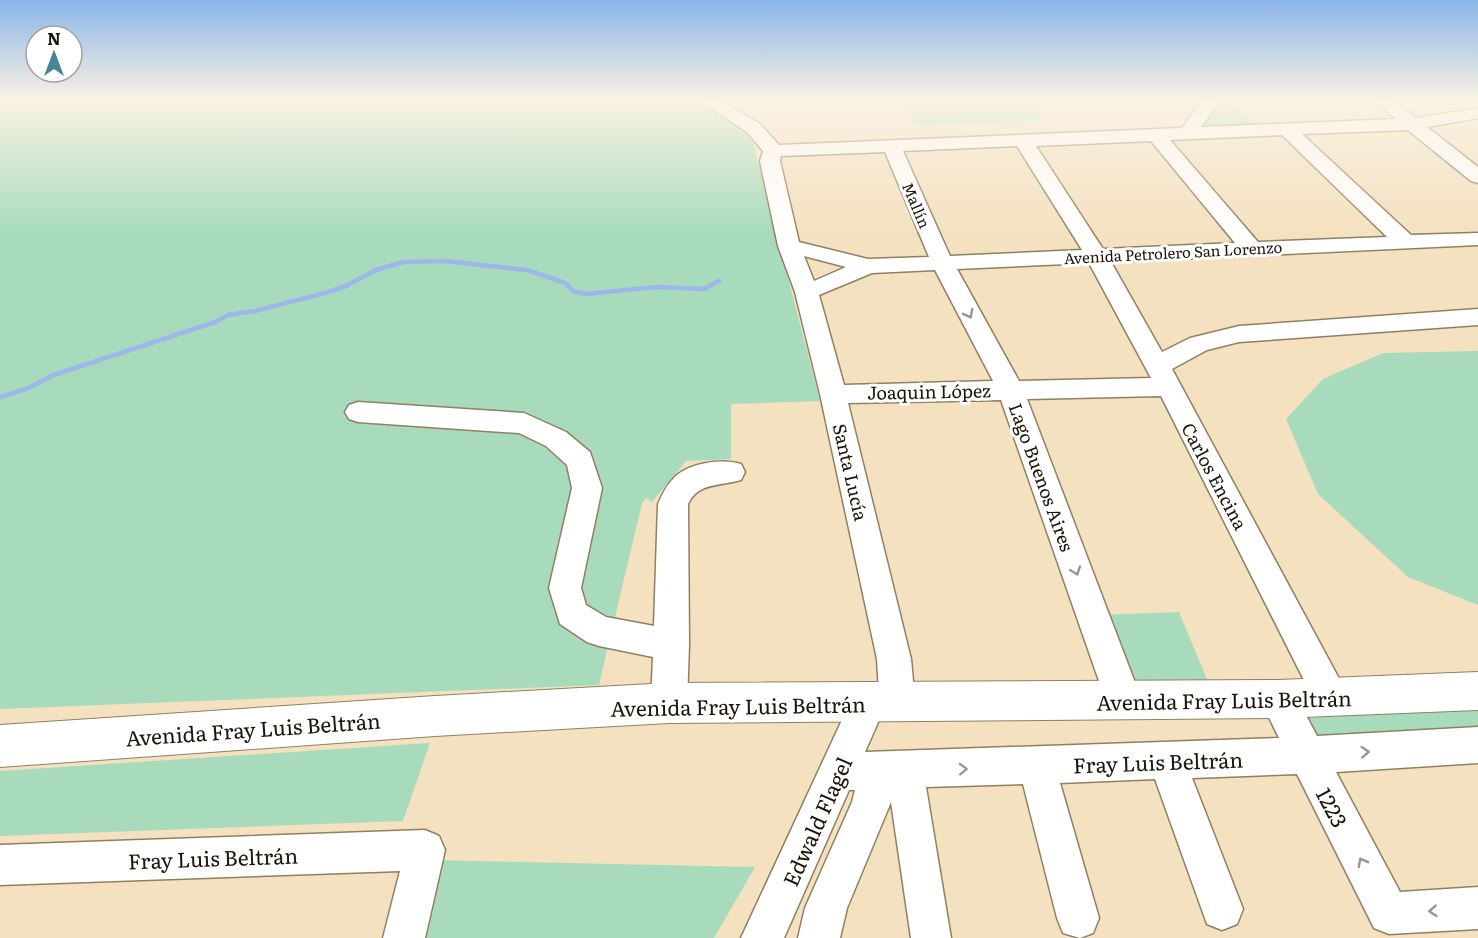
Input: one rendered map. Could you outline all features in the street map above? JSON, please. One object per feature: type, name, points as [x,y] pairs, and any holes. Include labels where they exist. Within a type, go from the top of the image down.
[{"type":"main road","name":"Avenida Fray Luis Beltrán","points":[[0,746],[446,715],[669,703],[1278,699],[1478,691]]},
{"type":"street","points":[[770,145],[773,151],[951,145]]},
{"type":"street","name":"Carlos Encina","points":[[1026,145],[1096,255],[1163,377],[1331,698]]},
{"type":"street","points":[[1165,145],[1251,248]]},
{"type":"street","points":[[1303,145],[1404,241]]},
{"type":"street","points":[[1438,145],[1478,177]]},
{"type":"street","name":"Mallín","points":[[892,147],[942,262]]},
{"type":"street","name":"Santa Lucía","points":[[773,151],[770,161],[789,246],[807,292],[833,393],[894,659],[883,703]]},
{"type":"street","name":"Avenida Petrolero San Lorenzo","points":[[789,246],[868,266],[1478,239]]},
{"type":"street","name":"Lago Buenos Aires","points":[[942,262],[1010,389],[1124,701]]},
{"type":"street","name":"Avenida Petrolero San Lorenzo","points":[[807,292],[868,266]]},
{"type":"street","points":[[1163,377],[1199,344],[1239,334],[1478,317]]},
{"type":"street","name":"Joaquin López","points":[[833,393],[1010,389],[1163,377]]},
{"type":"street","points":[[358,412],[524,423],[556,439],[580,460],[587,488],[565,588],[572,614],[598,631],[672,645]]},
{"type":"street","points":[[669,703],[672,645],[673,504],[679,488],[691,478],[731,472]]},
{"type":"street","name":"1223","points":[[1278,699],[1389,914],[1478,908]]},
{"type":"street","name":"Edwald Flagel","points":[[762,938],[838,772],[883,703]]},
{"type":"street","name":"Fray Luis Beltrán","points":[[838,772],[1167,761],[1478,745]]},
{"type":"street","points":[[1167,761],[1222,909]]},
{"type":"street","points":[[1037,766],[1078,918]]},
{"type":"street","points":[[891,772],[932,936]]},
{"type":"street","name":"Edwald Flagel","points":[[819,938],[826,908],[871,804],[891,772]]},
{"type":"street","name":"Fray Luis Beltrán","points":[[0,864],[425,850],[404,938]]},
{"type":"green space","points":[[0,145],[753,145],[820,401],[731,404],[731,459],[686,461],[652,502],[646,498],[642,503],[599,685],[0,709]]},
{"type":"green space","points":[[1478,351],[1478,605],[1408,577],[1318,494],[1286,419],[1323,379],[1383,353]]},
{"type":"green space","points":[[1179,612],[1213,694],[1127,694],[1101,615]]},
{"type":"green space","points":[[1478,709],[1478,736],[1322,745],[1307,718]]},
{"type":"green space","points":[[430,743],[403,821],[0,836],[0,771]]},
{"type":"green space","points":[[426,860],[755,867],[714,938],[409,938]]},
{"type":"waterway","points":[[0,397],[29,388],[51,376],[215,322],[228,315],[255,311],[325,293],[346,286],[376,270],[403,262],[445,261],[527,270],[565,283],[573,291],[586,294],[656,287],[704,289],[719,281]]}]
